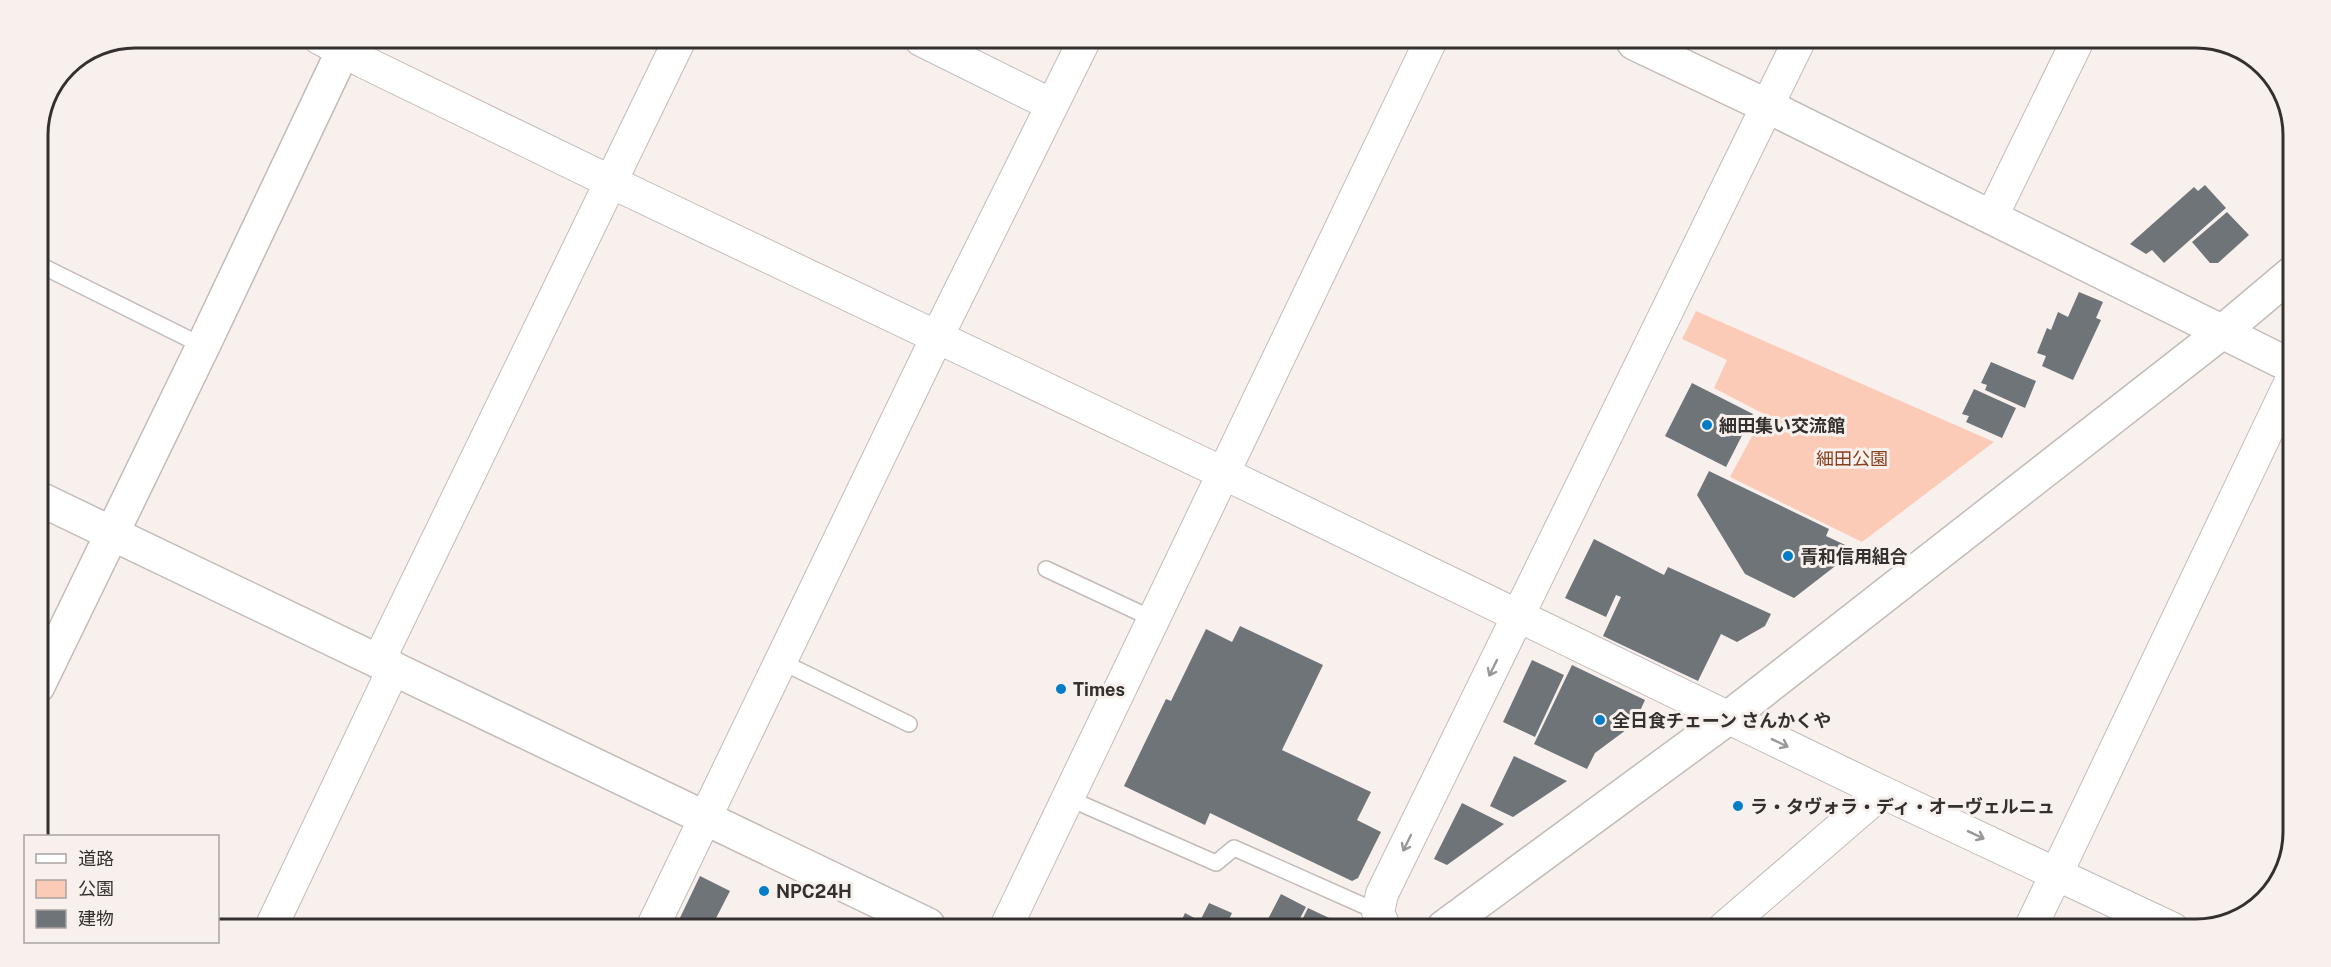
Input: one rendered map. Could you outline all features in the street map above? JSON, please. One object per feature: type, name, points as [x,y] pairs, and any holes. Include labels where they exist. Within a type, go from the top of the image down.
[{"type":"street","points":[[48,665],[203,346],[334,48]]},
{"type":"street","points":[[349,48],[611,182],[1223,473],[1882,792],[2057,873],[2147,919]]},
{"type":"street","points":[[275,919],[386,664],[676,48]]},
{"type":"street","points":[[937,48],[1052,105]]},
{"type":"street","points":[[656,919],[1080,48]]},
{"type":"street","points":[[1010,919],[1427,48]]},
{"type":"street","points":[[1645,48],[1992,216],[2283,362]]},
{"type":"street","points":[[1381,919],[1382,894],[1796,48]]},
{"type":"street","points":[[1992,216],[2074,48]]},
{"type":"street","points":[[1455,919],[1728,718],[2222,332],[2283,281]]},
{"type":"street","points":[[2035,919],[2283,398]]},
{"type":"street","points":[[48,503],[915,919]]},
{"type":"street","points":[[1734,919],[1882,792]]},
{"type":"lane","points":[[48,269],[203,346]]},
{"type":"lane","points":[[1046,569],[1153,619]]},
{"type":"lane","points":[[782,662],[909,724]]},
{"type":"lane","points":[[1068,798],[1216,863],[1234,848],[1379,919]]},
{"type":"green space","name":"細田公園","points":[[1696,311],[1994,442],[1862,542],[1730,477],[1764,414],[1714,388],[1727,360],[1682,339]]},
{"type":"building","points":[[2205,185],[2226,208],[2164,263],[2152,250],[2146,254],[2130,244],[2194,187],[2198,191]]},
{"type":"building","points":[[2227,212],[2249,235],[2218,263],[2210,263],[2192,242]]},
{"type":"building","points":[[2079,292],[2103,302],[2096,318],[2101,320],[2073,380],[2042,366],[2046,356],[2037,353],[2047,328],[2051,330],[2058,312],[2068,317]]},
{"type":"building","points":[[1991,362],[2036,381],[2025,408],[1985,390],[1987,385],[1981,383]]},
{"type":"building","points":[[1692,383],[1753,414],[1726,467],[1665,436]]},
{"type":"building","points":[[1974,389],[2016,408],[2002,438],[1966,422],[1969,416],[1962,414]]},
{"type":"building","points":[[1709,471],[1829,529],[1826,536],[1856,550],[1794,598],[1745,574],[1697,495]]},
{"type":"building","points":[[1594,539],[1664,575],[1668,567],[1771,614],[1765,626],[1737,642],[1721,634],[1698,681],[1603,636],[1621,597],[1616,595],[1606,617],[1565,598]]},
{"type":"building","points":[[1240,626],[1323,665],[1282,750],[1371,792],[1357,820],[1381,832],[1358,878],[1352,881],[1210,813],[1205,825],[1124,786],[1166,699],[1171,701],[1206,629],[1232,642]]},
{"type":"building","points":[[1532,660],[1564,675],[1535,737],[1503,722]]},
{"type":"building","points":[[1572,665],[1645,700],[1634,724],[1595,753],[1587,769],[1534,744]]},
{"type":"building","points":[[1514,756],[1567,781],[1513,817],[1490,806]]},
{"type":"building","points":[[1462,803],[1504,824],[1447,865],[1434,859]]},
{"type":"building","points":[[700,876],[730,891],[716,919],[679,919]]},
{"type":"building","points":[[1281,894],[1306,907],[1300,919],[1268,919]]},
{"type":"building","points":[[1209,903],[1232,913],[1229,919],[1201,919]]},
{"type":"building","points":[[1308,908],[1331,919],[1302,919]]},
{"type":"building","points":[[1185,913],[1196,919],[1182,919]]},
{"type":"place","name":"細田集い交流館","points":[[1707,425]]},
{"type":"place","name":"青和信用組合","points":[[1788,556]]},
{"type":"place","name":"Times","points":[[1061,689]]},
{"type":"place","name":"全日食チェーン さんかくや","points":[[1600,720]]},
{"type":"place","name":"ラ・タヴォラ・ディ・オーヴェルニュ","points":[[1738,806]]},
{"type":"place","name":"NPC24H","points":[[764,891]]}]
